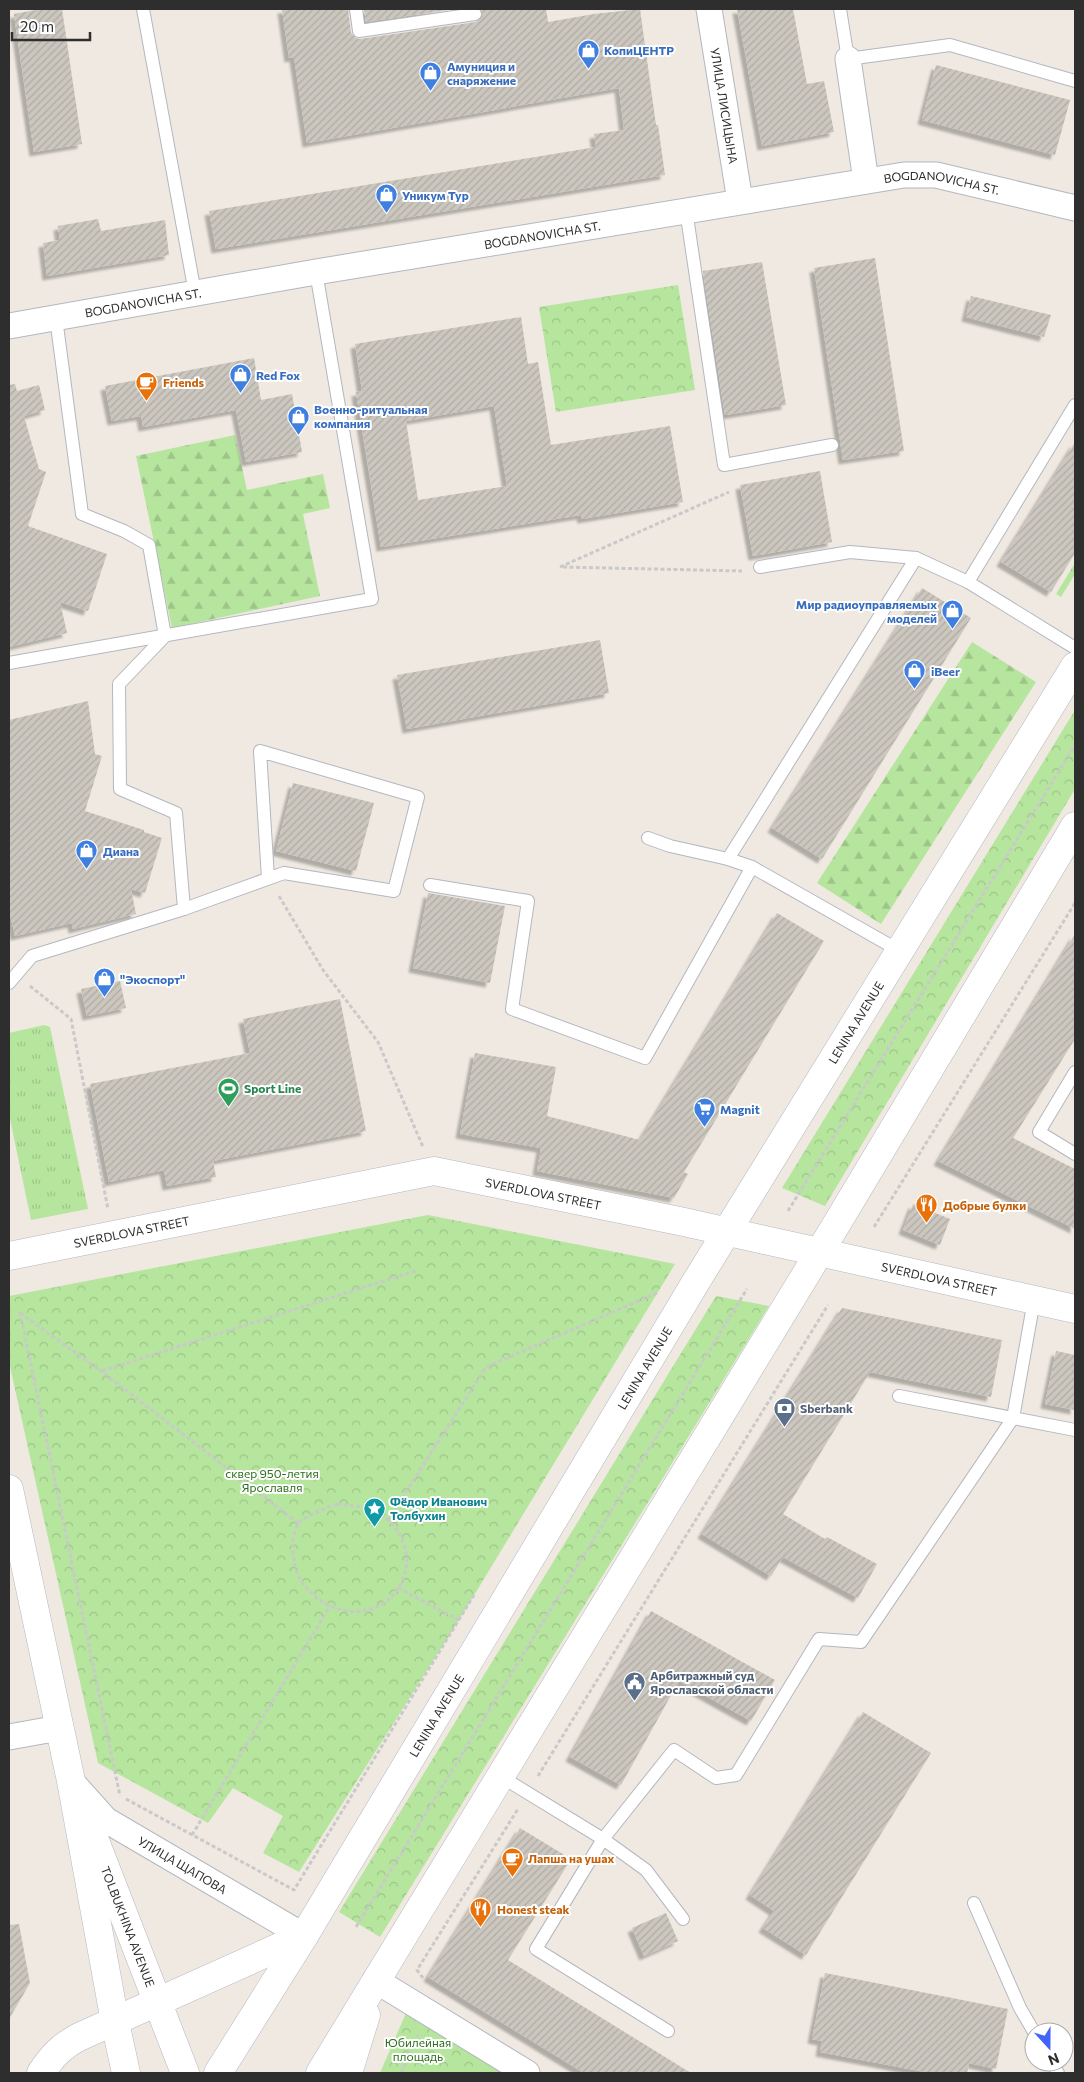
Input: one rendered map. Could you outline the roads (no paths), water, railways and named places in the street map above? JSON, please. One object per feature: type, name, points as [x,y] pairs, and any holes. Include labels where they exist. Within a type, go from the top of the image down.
[{"type":"main road","name":"LENINA AVENUE","points":[[218,2073],[304,1936],[728,1232],[1075,666]]},
{"type":"main road","points":[[320,2073],[819,1253],[1075,826]]},
{"type":"main road","name":"SVERDLOVA STREET","points":[[9,1256],[434,1171],[728,1232],[1075,1309]]},
{"type":"main road","name":"TOLBUKHINA AVENUE","points":[[9,1489],[71,1781],[126,2073]]},
{"type":"main road","name":"TOLBUKHINA AVENUE","points":[[71,1781],[185,2073]]},
{"type":"main road","points":[[41,2073],[51,2058],[63,2046],[304,1936]]},
{"type":"main road","points":[[348,2073],[375,1980]]},
{"type":"street","name":"УЛИЦА ЛИСИЦЫНА","points":[[709,9],[740,201]]},
{"type":"street","points":[[848,60],[866,181]]},
{"type":"street","name":"BOGDANOVICHA ST.","points":[[9,326],[316,272],[904,175],[936,175],[1075,208]]},
{"type":"street","points":[[9,1737],[59,1728]]},
{"type":"street","name":"УЛИЦА ЩАПОВА","points":[[71,1781],[106,1820],[304,1936]]},
{"type":"street","points":[[375,1980],[527,2073]]},
{"type":"lane","points":[[143,9],[195,293]]},
{"type":"lane","points":[[356,9],[359,31],[476,14]]},
{"type":"lane","points":[[840,9],[848,60],[950,45],[1075,81]]},
{"type":"lane","points":[[686,210],[724,465],[832,445]]},
{"type":"lane","points":[[9,664],[372,599],[316,272]]},
{"type":"lane","points":[[56,318],[82,514],[124,531],[149,545],[166,636]]},
{"type":"lane","points":[[968,582],[1075,405]]},
{"type":"lane","points":[[760,568],[850,552],[916,558],[968,582],[1075,648]]},
{"type":"lane","points":[[728,859],[916,558]]},
{"type":"lane","points":[[166,636],[119,684],[120,789],[176,813],[184,909]]},
{"type":"lane","points":[[12,979],[32,956],[184,909],[284,873],[394,891],[418,797],[260,751],[268,878]]},
{"type":"lane","points":[[648,838],[670,846],[728,859],[752,867],[900,951]]},
{"type":"lane","points":[[430,885],[528,901],[512,1009],[645,1058],[752,867]]},
{"type":"lane","points":[[1075,1072],[1039,1132],[1075,1154]]},
{"type":"lane","points":[[668,2031],[536,1950],[603,1839],[674,1750],[716,1778],[736,1775],[819,1638],[861,1642],[1014,1418],[1034,1300]]},
{"type":"lane","points":[[899,1396],[1075,1430]]},
{"type":"lane","points":[[500,1776],[603,1839],[646,1870],[683,1918]]},
{"type":"lane","points":[[974,1903],[1020,2008],[1028,2022]]},
{"type":"place","name":"КопиЦЕНТР","points":[[588,69]]},
{"type":"place","name":"Амуниция и снаряжение","points":[[431,92]]},
{"type":"place","name":"Уникум Тур","points":[[386,214]]},
{"type":"place","name":"Red Fox","points":[[240,394]]},
{"type":"place","name":"Friends","points":[[147,401]]},
{"type":"place","name":"Военно-ритуальная компания","points":[[298,435]]},
{"type":"place","name":"Мир радиоуправляемых моделей","points":[[953,630]]},
{"type":"place","name":"iBeer","points":[[915,690]]},
{"type":"place","name":"Диана","points":[[87,870]]},
{"type":"place","name":"\"Экоспорт\"","points":[[104,998]]},
{"type":"place","name":"Sport Line","points":[[228,1107]]},
{"type":"place","name":"Magnit","points":[[704,1128]]},
{"type":"place","name":"Добрые булки","points":[[927,1224]]},
{"type":"place","name":"Sberbank","points":[[784,1427]]},
{"type":"place","name":"Фёдор Иванович Толбухин","points":[[374,1527]]},
{"type":"place","name":"Арбитражный суд Ярославской области","points":[[634,1701]]},
{"type":"place","name":"Лапша на ушах","points":[[512,1877]]},
{"type":"place","name":"Honest steak","points":[[481,1928]]},
{"type":"park label","name":"сквер 950-летия Ярославля","points":[[272,1480]]},
{"type":"park label","name":"Юбилейная площадь","points":[[418,2049]]}]
